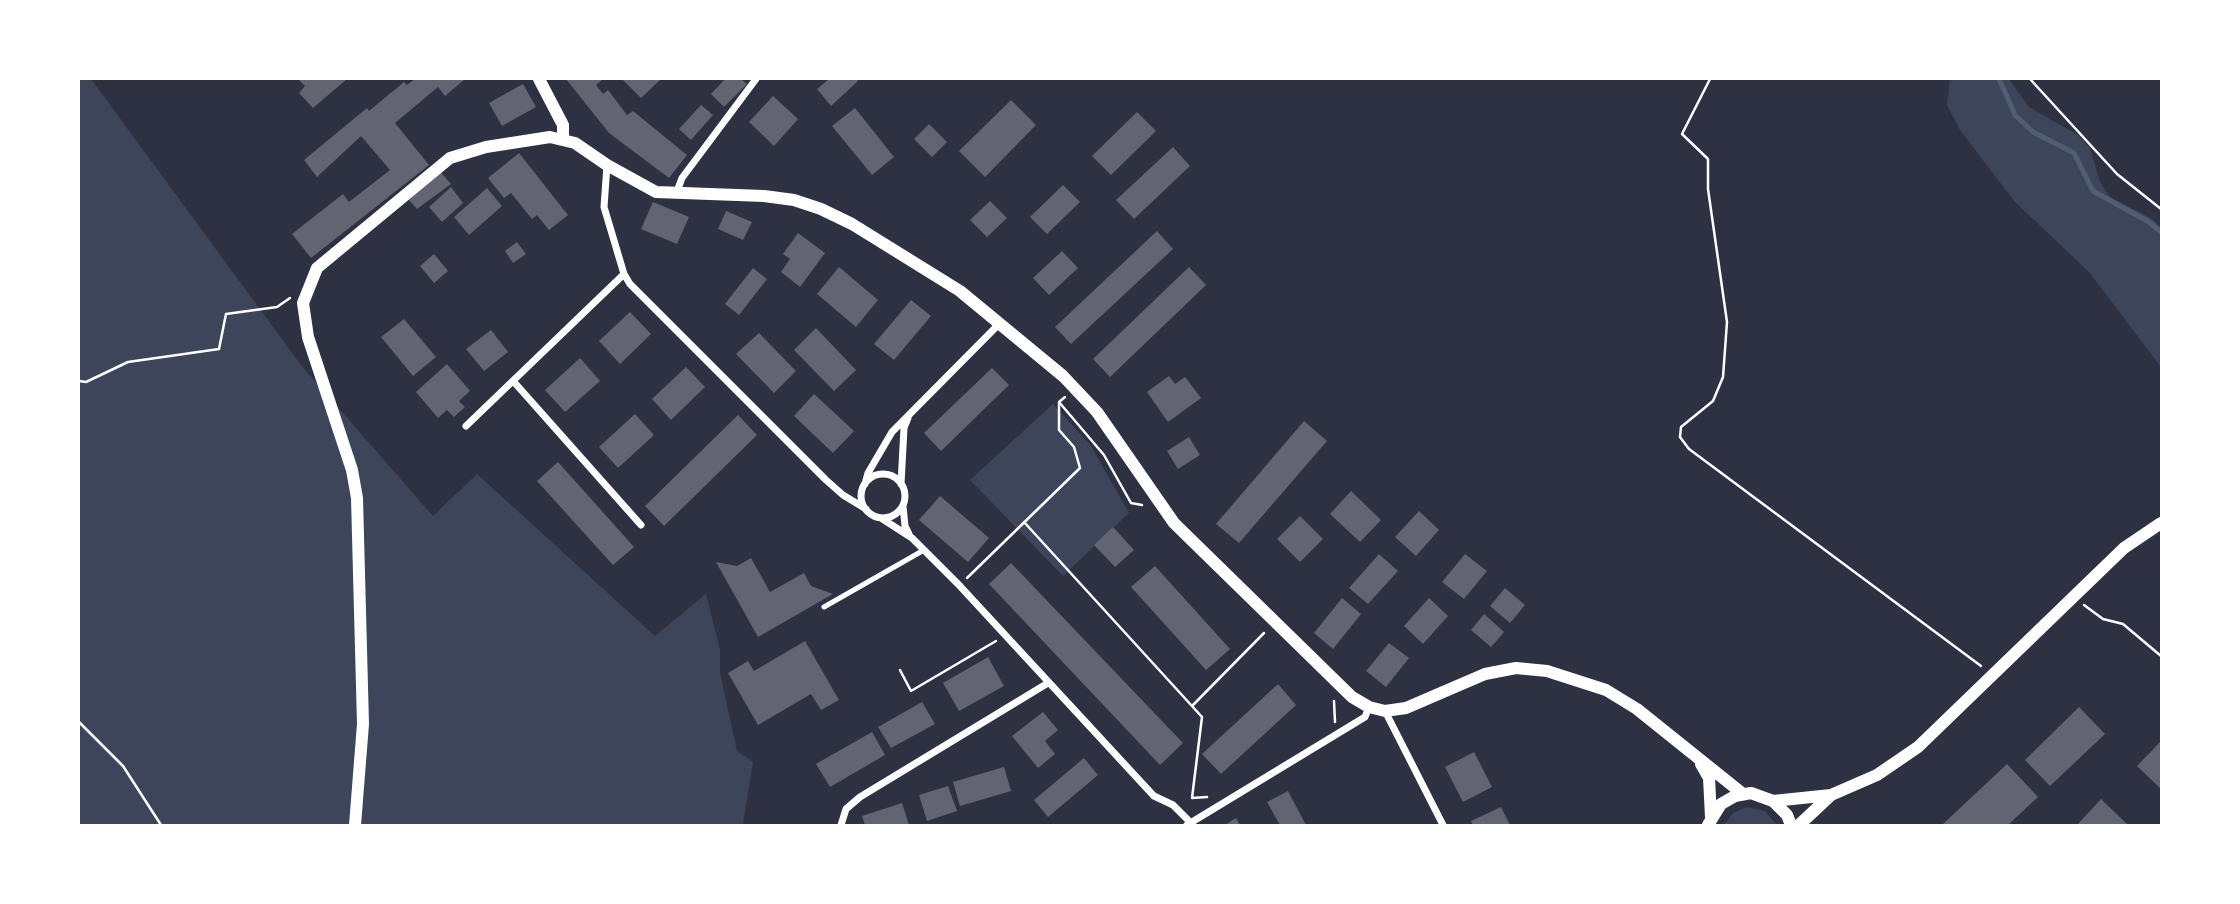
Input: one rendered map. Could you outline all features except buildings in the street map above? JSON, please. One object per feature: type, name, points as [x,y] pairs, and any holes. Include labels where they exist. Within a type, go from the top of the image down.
[{"type":"street","points":[[539,79],[563,125],[562,138]]},
{"type":"street","points":[[676,194],[682,178],[756,79]]},
{"type":"street","points":[[355,825],[363,724],[357,498],[352,470],[308,337],[303,303],[308,286],[317,268],[450,158],[486,146],[562,138],[591,152],[607,165],[656,192],[793,200],[821,209],[920,264],[1001,323],[1063,376],[1097,412],[1174,523],[1352,697],[1369,707],[1385,711],[1406,708],[1485,674],[1516,668],[1547,671],[1606,690],[1637,709],[1743,794]]},
{"type":"street","points":[[607,165],[604,206],[624,274],[630,284],[826,480],[843,495],[912,538]]},
{"type":"street","points":[[466,426],[624,274]]},
{"type":"street","points":[[866,509],[862,492],[892,432],[1001,323]]},
{"type":"street","points":[[514,382],[641,525]]},
{"type":"street","points":[[909,414],[904,428],[901,484],[904,491],[902,506],[905,526],[912,538],[960,586],[1154,796],[1173,805],[1189,824],[1365,717],[1369,707]]},
{"type":"street","points":[[865,484],[879,474],[888,474],[901,484]]},
{"type":"street","points":[[881,518],[890,517],[902,506]]},
{"type":"street","points":[[1773,801],[1831,795],[1877,775],[1919,747],[2124,548],[2161,523]]},
{"type":"street","points":[[841,825],[846,809],[860,797],[1048,683]]},
{"type":"street","points":[[1385,711],[1443,825]]},
{"type":"street","points":[[1695,755],[1709,778],[1709,821]]},
{"type":"street","points":[[1709,821],[1721,804],[1743,794],[1759,794],[1773,801],[1787,815],[1791,825]]},
{"type":"street","points":[[1799,825],[1831,795]]},
{"type":"lane","points":[[824,607],[923,550]]},
{"type":"path","points":[[1710,79],[1682,134],[1708,159],[1708,189],[1727,322],[1723,377],[1713,401],[1681,427],[1680,437],[1689,449],[1982,667]]},
{"type":"path","points":[[2030,79],[2117,174],[2161,209]]},
{"type":"path","points":[[79,381],[86,382],[128,362],[219,349],[226,314],[277,307],[308,286]]},
{"type":"path","points":[[960,586],[1080,468],[1074,447],[1059,430],[1059,402],[1068,394],[1057,383],[1063,376]]},
{"type":"path","points":[[1059,402],[1104,455],[1131,503],[1147,506]]},
{"type":"path","points":[[1024,522],[1202,717],[1192,798],[1211,796]]},
{"type":"path","points":[[2074,595],[2091,612],[2123,624],[2161,656]]},
{"type":"path","points":[[1193,705],[1269,628]]},
{"type":"path","points":[[900,670],[911,691],[1005,636]]},
{"type":"path","points":[[1331,692],[1337,718],[1333,725]]},
{"type":"path","points":[[79,722],[123,766],[161,825]]},
{"type":"shaded area","points":[[79,79],[91,79],[301,365],[433,516],[477,474],[655,636],[706,594],[720,650],[720,673],[737,751],[753,762],[743,825],[79,825]]},
{"type":"shaded area","points":[[1950,79],[2009,79],[2029,107],[2078,135],[2090,148],[2100,182],[2110,197],[2151,218],[2161,227],[2161,367],[2089,272],[2014,201],[1960,130],[1947,105]]},
{"type":"shaded area","points":[[1053,404],[1091,446],[1129,513],[1063,576],[970,480]]},
{"type":"shaded area","points":[[1747,807],[1765,811],[1777,825],[1724,825],[1733,813]]},
{"type":"waterway","points":[[1999,79],[2015,115],[2033,132],[2074,153],[2093,191],[2149,222],[2161,232]]}]
